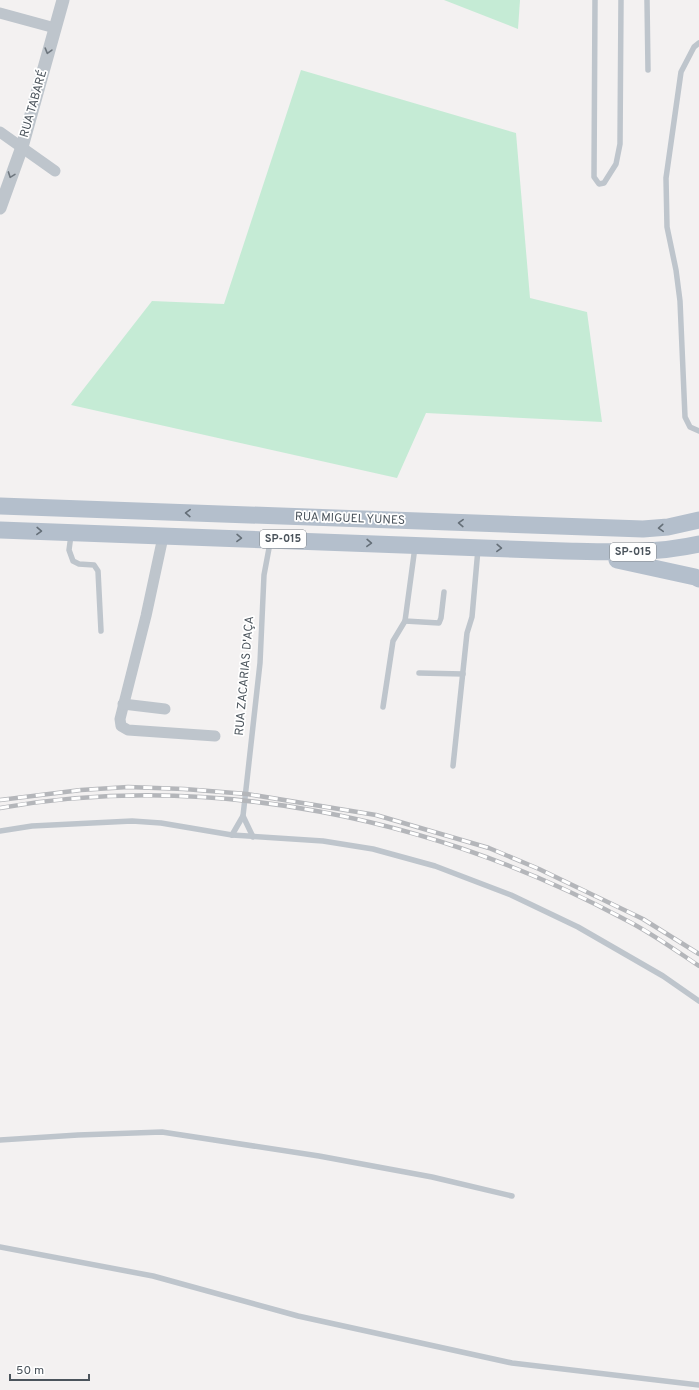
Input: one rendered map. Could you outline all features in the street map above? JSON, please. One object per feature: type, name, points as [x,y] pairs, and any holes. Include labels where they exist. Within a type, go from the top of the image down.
[{"type":"main road","name":"RUA MIGUEL YUNES","points":[[0,506],[643,529],[668,528],[699,520]]},
{"type":"main road","points":[[183,537],[190,531],[220,526],[228,514]]},
{"type":"main road","points":[[270,539],[271,532],[280,524],[305,517]]},
{"type":"main road","name":"RUA MIGUEL YUNES","points":[[0,530],[565,551],[643,552],[675,549],[699,544]]},
{"type":"main road","points":[[565,551],[651,566],[699,579]]},
{"type":"street","name":"RUA TABARÉ","points":[[0,208],[22,147],[63,0]]},
{"type":"street","points":[[0,13],[55,28]]},
{"type":"street","points":[[0,132],[55,171]]},
{"type":"street","points":[[163,537],[148,609],[123,704],[120,719],[121,726],[128,730],[215,736]]},
{"type":"street","points":[[123,704],[165,709]]},
{"type":"lane","points":[[595,0],[594,177],[600,184],[604,183],[616,164],[620,144],[621,0]]},
{"type":"lane","points":[[647,0],[648,70]]},
{"type":"lane","points":[[699,43],[694,47],[681,72],[666,178],[667,227],[676,270],[680,301],[685,417],[690,427],[699,431]]},
{"type":"lane","points":[[71,532],[69,550],[73,561],[79,564],[94,565],[98,571],[101,631]]},
{"type":"lane","name":"RUA ZACARIAS D'AÇA","points":[[243,816],[260,663],[264,576],[270,539]]},
{"type":"lane","points":[[383,707],[393,641],[405,622],[415,545]]},
{"type":"lane","points":[[453,766],[467,633],[472,617],[478,547]]},
{"type":"lane","points":[[405,622],[439,623],[444,592]]},
{"type":"lane","points":[[418,673],[463,674]]},
{"type":"lane","points":[[232,835],[243,816]]},
{"type":"lane","points":[[243,816],[253,838]]},
{"type":"lane","points":[[0,831],[32,826],[132,821],[162,823],[253,838],[323,841],[374,849],[435,866],[511,895],[578,927],[663,976],[699,1001]]},
{"type":"lane","points":[[0,1140],[162,1132],[319,1156],[432,1177],[512,1196]]},
{"type":"lane","points":[[0,1247],[153,1276],[298,1316],[512,1363],[699,1385]]},
{"type":"green space","points":[[444,0],[520,0],[518,29]]},
{"type":"green space","points":[[301,70],[516,133],[530,298],[587,312],[602,422],[426,413],[397,478],[71,405],[152,301],[224,304]]},
{"type":"railway","points":[[0,800],[81,790],[128,787],[184,789],[247,794],[376,815],[489,848],[539,869],[643,919],[699,954]]},
{"type":"railway","points":[[0,808],[80,798],[160,796],[241,800],[321,812],[400,830],[477,854],[552,884],[634,924],[699,966]]}]
